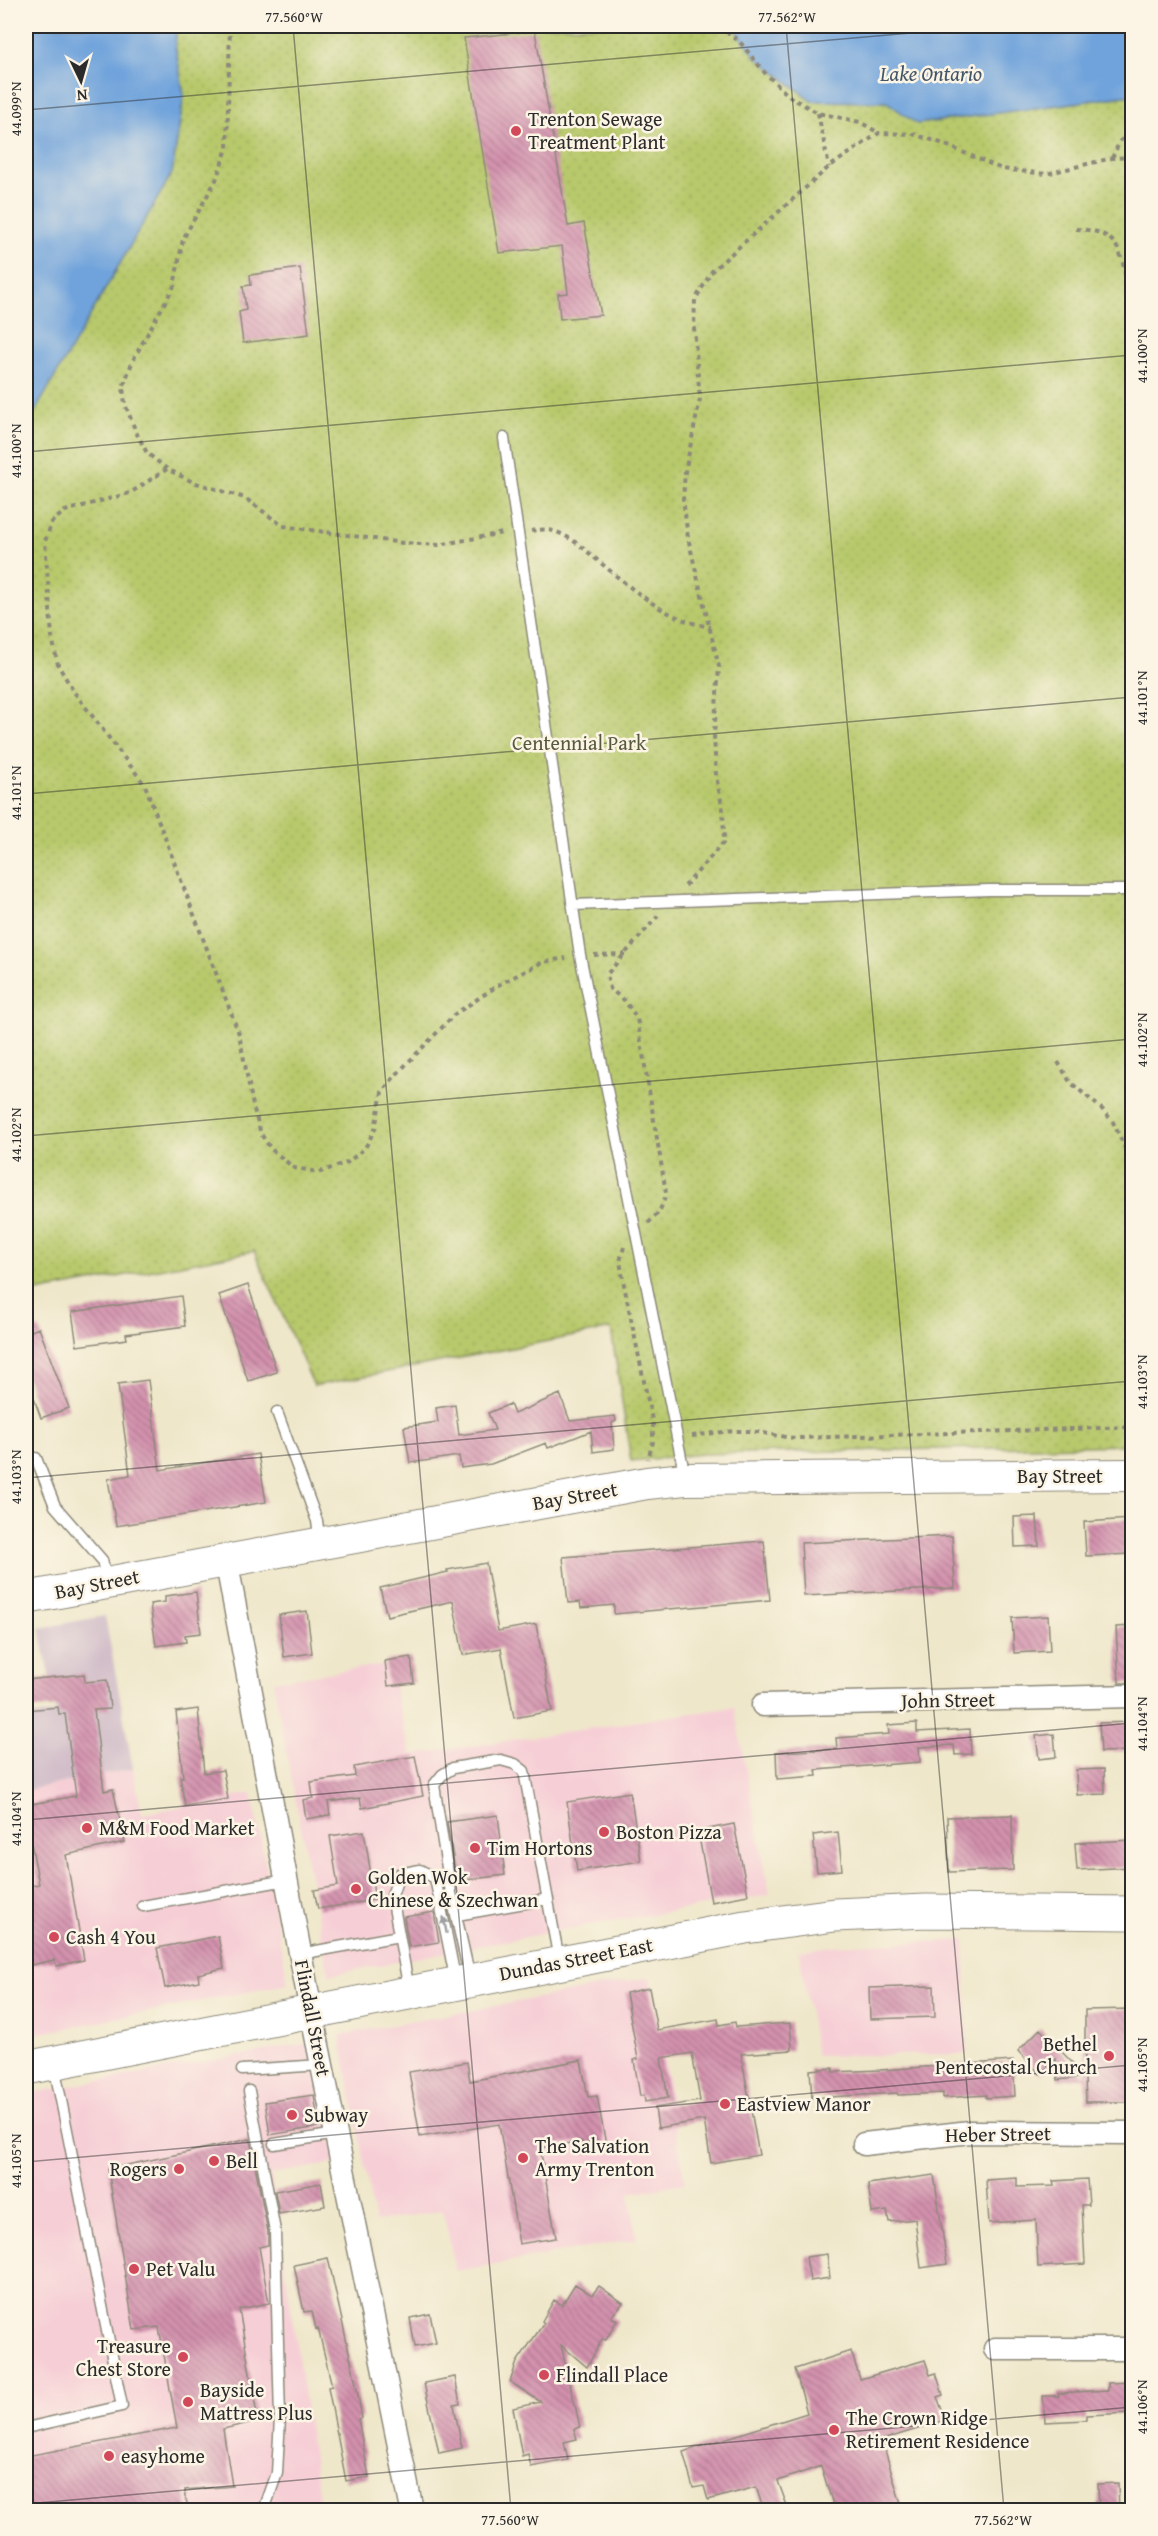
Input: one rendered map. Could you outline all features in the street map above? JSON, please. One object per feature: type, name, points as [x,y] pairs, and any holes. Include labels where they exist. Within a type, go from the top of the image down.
[{"type":"main road","name":"Dundas Street East","points":[[40,2066],[311,2010],[745,1927],[835,1915],[926,1911],[1132,1913]]},
{"type":"street","name":"Bay Street","points":[[26,1598],[226,1559],[647,1483],[685,1479],[1132,1475]]},
{"type":"street","name":"Flindall Street","points":[[226,1559],[300,1954],[412,2511]]},
{"type":"street","name":"John Street","points":[[763,1705],[1132,1696]]},
{"type":"street","name":"Heber Street","points":[[864,2144],[970,2132],[1132,2133]]},
{"type":"street","points":[[995,2349],[1132,2349]]},
{"type":"lane","points":[[504,438],[580,955],[685,1479]]},
{"type":"lane","points":[[573,905],[989,890],[1132,890]]},
{"type":"lane","points":[[277,1412],[317,1521],[320,1543]]},
{"type":"lane","points":[[36,1458],[55,1506],[102,1560],[107,1582]]},
{"type":"lane","points":[[463,1981],[457,1915],[451,1893],[434,1785],[442,1775],[453,1768],[501,1760],[515,1764],[524,1771],[560,1963]]},
{"type":"lane","points":[[409,1991],[392,1896],[399,1874],[420,1870],[435,1878],[463,1981]]},
{"type":"lane","points":[[142,1906],[286,1880]]},
{"type":"lane","points":[[457,1915],[548,1899]]},
{"type":"lane","points":[[300,1954],[399,1936]]},
{"type":"lane","points":[[242,2070],[322,2065]]},
{"type":"lane","points":[[26,2428],[122,2406],[40,2066]]},
{"type":"lane","points":[[249,2091],[275,2231],[280,2418],[278,2473],[264,2511]]},
{"type":"lane","points":[[274,2144],[336,2134]]},
{"type":"path","points":[[230,26],[227,148],[216,180],[183,239],[174,286],[133,360],[123,387],[125,404],[147,453],[167,469],[193,482],[245,498],[284,526],[403,543],[438,545],[516,531],[549,530],[569,537],[640,595],[676,616],[694,624],[711,627]]},
{"type":"path","points":[[719,26],[740,42],[766,74],[790,98],[818,113],[860,122],[879,133],[913,134],[941,143],[1002,170],[1046,174],[1112,159],[1132,157]]},
{"type":"path","points":[[818,113],[829,167]]},
{"type":"path","points":[[647,1483],[653,1425],[620,1261],[621,1250],[635,1233],[658,1215],[664,1205],[666,1193],[637,1018],[624,1000],[610,989],[606,974],[724,843],[723,810],[716,776],[714,735],[719,667],[688,538],[683,498],[685,471],[700,399],[694,328],[695,300],[712,271],[829,167],[879,133]]},
{"type":"path","points":[[1112,159],[1120,141],[1132,133]]},
{"type":"path","points":[[1076,229],[1105,234],[1116,243],[1122,255],[1132,297]]},
{"type":"path","points":[[167,469],[130,493],[65,511],[52,522],[45,541],[51,637],[58,666],[74,692],[145,785],[239,1034],[253,1106],[261,1134],[271,1149],[294,1168],[320,1172],[348,1162],[365,1148],[375,1129],[382,1092],[455,1014],[500,984],[543,962],[580,955],[626,954]]},
{"type":"path","points":[[1058,1062],[1070,1082],[1098,1105],[1113,1122],[1132,1163]]},
{"type":"path","points":[[653,1442],[740,1431],[765,1433],[780,1438],[800,1438],[1132,1427]]},
{"type":"shaded area","points":[[105,1616],[133,1769],[26,1790],[26,1718],[56,1712],[40,1628]]},
{"type":"shaded area","points":[[388,1664],[411,1755],[734,1707],[770,1895],[578,1927],[329,1975],[273,1681]]},
{"type":"shaded area","points":[[133,1769],[142,1814],[252,1793],[288,1984],[26,2036],[26,1790]]},
{"type":"shaded area","points":[[965,1940],[967,2054],[816,2056],[799,1951],[831,1946]]},
{"type":"shaded area","points":[[650,1977],[685,2183],[629,2193],[637,2239],[456,2271],[443,2210],[375,2222],[340,2035]]},
{"type":"shaded area","points":[[314,2042],[337,2163],[271,2174],[321,2510],[26,2510],[26,2094]]},
{"type":"green space","name":"Centennial Park","points":[[177,26],[733,26],[756,57],[812,101],[887,102],[917,124],[1132,95],[1132,1445],[703,1454],[631,1461],[611,1329],[314,1386],[254,1251],[26,1294],[26,427],[172,173],[184,95],[175,45]]},
{"type":"water","points":[[26,26],[177,26],[175,45],[184,95],[172,173],[26,427]]},
{"type":"water","name":"Lake Ontario","points":[[733,26],[1132,26],[1132,95],[917,124],[887,102],[812,101],[756,57]]},
{"type":"building","name":"Trenton Sewage Treatment Plant","points":[[535,31],[568,226],[584,223],[601,315],[560,319],[558,294],[568,293],[562,246],[499,253],[464,38]]},
{"type":"building","points":[[300,268],[309,334],[243,343],[239,312],[246,310],[243,286],[251,285],[250,275]]},
{"type":"building","points":[[248,1285],[277,1372],[248,1381],[219,1295]]},
{"type":"building","points":[[181,1296],[185,1326],[126,1334],[127,1339],[77,1346],[72,1312]]},
{"type":"building","points":[[39,1328],[69,1408],[41,1418],[26,1376],[26,1333]]},
{"type":"building","points":[[148,1380],[160,1470],[258,1454],[266,1502],[116,1526],[108,1479],[130,1475],[118,1384]]},
{"type":"building","points":[[560,1394],[570,1421],[615,1416],[616,1421],[612,1423],[614,1449],[593,1452],[591,1431],[548,1448],[546,1443],[491,1464],[461,1468],[459,1456],[410,1463],[404,1427],[438,1422],[436,1408],[455,1405],[459,1435],[495,1430],[488,1413],[510,1404],[514,1414]]},
{"type":"building","points":[[1037,1516],[1039,1546],[1015,1547],[1014,1517]]},
{"type":"building","points":[[1132,1519],[1132,1554],[1086,1556],[1084,1522]]},
{"type":"building","points":[[952,1536],[955,1588],[804,1596],[801,1543]]},
{"type":"building","points":[[764,1541],[770,1600],[614,1614],[614,1605],[581,1608],[580,1602],[568,1603],[563,1557]]},
{"type":"building","points":[[486,1563],[498,1631],[536,1624],[552,1711],[514,1718],[501,1648],[463,1655],[453,1601],[387,1616],[380,1588],[448,1572],[447,1570]]},
{"type":"building","points":[[196,1592],[201,1633],[185,1635],[186,1642],[156,1646],[150,1604],[165,1602],[165,1596]]},
{"type":"building","points":[[307,1611],[312,1653],[284,1657],[279,1615]]},
{"type":"building","points":[[1048,1616],[1050,1651],[1014,1653],[1012,1618]]},
{"type":"building","points":[[1132,1626],[1132,1683],[1119,1683],[1116,1627]]},
{"type":"building","points":[[411,1657],[414,1683],[388,1686],[385,1661]]},
{"type":"building","points":[[84,1674],[85,1682],[107,1680],[110,1709],[94,1710],[104,1791],[113,1789],[125,1842],[66,1855],[84,1960],[56,1966],[55,1960],[26,1966],[26,1887],[39,1884],[26,1817],[26,1805],[76,1796],[65,1714],[59,1714],[58,1707],[26,1710],[26,1680]]},
{"type":"building","points":[[198,1709],[204,1773],[223,1770],[228,1799],[185,1806],[180,1777],[183,1777],[176,1712]]},
{"type":"building","points":[[1132,1722],[1132,1751],[1101,1752],[1099,1723]]},
{"type":"building","points":[[917,1723],[917,1732],[970,1729],[971,1754],[955,1755],[954,1745],[919,1747],[920,1762],[816,1770],[817,1776],[777,1779],[776,1752],[837,1749],[836,1738],[889,1734],[888,1725]]},
{"type":"building","points":[[1054,1734],[1056,1757],[1039,1759],[1036,1736]]},
{"type":"building","points":[[415,1756],[423,1796],[362,1808],[360,1798],[328,1802],[330,1815],[306,1819],[303,1800],[313,1798],[311,1782],[355,1776],[354,1767]]},
{"type":"building","points":[[1104,1769],[1105,1794],[1077,1795],[1076,1770]]},
{"type":"building","name":"Boston Pizza","points":[[630,1792],[641,1861],[577,1871],[567,1802]]},
{"type":"building","name":"Tim Hortons","points":[[498,1815],[505,1875],[457,1881],[447,1822]]},
{"type":"building","points":[[1012,1815],[1013,1870],[949,1872],[947,1817]]},
{"type":"building","points":[[734,1824],[748,1895],[711,1902],[698,1831]]},
{"type":"building","points":[[364,1831],[375,1900],[318,1909],[314,1890],[338,1886],[330,1836]]},
{"type":"building","points":[[838,1832],[842,1870],[817,1872],[813,1835]]},
{"type":"building","points":[[1132,1840],[1132,1867],[1077,1870],[1075,1843]]},
{"type":"building","points":[[434,1912],[439,1942],[409,1947],[404,1917]]},
{"type":"building","points":[[218,1936],[224,1968],[198,1974],[199,1981],[165,1988],[157,1948]]},
{"type":"building","points":[[934,1986],[935,2017],[870,2019],[869,1988]]},
{"type":"building","points":[[649,1988],[657,2030],[718,2019],[719,2025],[735,2022],[736,2027],[790,2023],[792,2050],[741,2054],[759,2155],[711,2163],[704,2120],[658,2128],[655,2108],[700,2101],[692,2053],[661,2058],[668,2098],[645,2102],[644,2095],[640,2096],[634,2060],[638,2059],[626,1993]]},
{"type":"building","name":"Bethel Pentecostal Church","points":[[1132,2009],[1132,2102],[1086,2102],[1085,2077],[1058,2080],[1056,2059],[1040,2074],[1018,2051],[1040,2029],[1085,2076],[1085,2010]]},
{"type":"building","points":[[581,2060],[588,2097],[597,2096],[607,2150],[585,2154],[582,2141],[540,2148],[556,2238],[519,2244],[499,2124],[420,2137],[409,2072],[467,2062],[470,2081]]},
{"type":"building","points":[[1013,2061],[1015,2096],[986,2098],[986,2095],[943,2098],[943,2093],[898,2095],[897,2093],[812,2098],[810,2070],[833,2068],[833,2072],[880,2070]]},
{"type":"building","name":"Subway","points":[[314,2095],[319,2127],[270,2135],[265,2102]]},
{"type":"building","points":[[250,2139],[268,2232],[268,2245],[259,2247],[269,2303],[239,2309],[258,2421],[223,2429],[232,2486],[185,2490],[188,2511],[26,2511],[26,2456],[177,2428],[159,2327],[134,2330],[108,2169]]},
{"type":"building","points":[[934,2175],[947,2264],[921,2268],[915,2219],[889,2222],[887,2211],[872,2213],[868,2184]]},
{"type":"building","points":[[1017,2178],[1017,2187],[1054,2186],[1053,2181],[1087,2179],[1089,2205],[1082,2205],[1085,2264],[1038,2267],[1036,2220],[989,2223],[986,2180]]},
{"type":"building","points":[[321,2183],[325,2206],[279,2214],[275,2191]]},
{"type":"building","points":[[827,2254],[830,2278],[810,2281],[806,2257]]},
{"type":"building","points":[[328,2258],[355,2379],[362,2418],[358,2419],[369,2477],[346,2481],[328,2387],[332,2386],[312,2311],[304,2312],[294,2265]]},
{"type":"building","name":"Flindall Place","points":[[575,2284],[592,2295],[599,2286],[623,2303],[611,2317],[617,2320],[606,2340],[602,2339],[587,2367],[561,2345],[580,2427],[574,2429],[577,2439],[564,2442],[568,2460],[531,2467],[528,2454],[522,2456],[513,2408],[541,2402],[510,2382],[517,2362],[544,2323],[542,2321],[554,2300],[562,2305]]},
{"type":"building","points":[[430,2314],[436,2343],[415,2347],[410,2318]]},
{"type":"building","name":"The Crown Ridge Retirement Residence","points":[[851,2351],[860,2379],[925,2360],[930,2375],[936,2373],[943,2395],[937,2397],[946,2420],[882,2440],[903,2511],[835,2511],[821,2466],[778,2481],[789,2511],[764,2511],[756,2487],[708,2500],[704,2486],[693,2488],[683,2452],[807,2413],[795,2369]]},
{"type":"building","points":[[455,2377],[460,2404],[454,2405],[462,2448],[439,2453],[424,2383]]},
{"type":"building","points":[[1132,2382],[1132,2413],[1086,2415],[1086,2420],[1045,2422],[1043,2396],[1108,2390],[1108,2383]]},
{"type":"building","points":[[1118,2483],[1119,2511],[1099,2511],[1098,2484]]},
{"type":"place","name":"Trenton Sewage Treatment Plant","points":[[516,131]]},
{"type":"place","name":"M&M Food Market","points":[[87,1828]]},
{"type":"place","name":"Boston Pizza","points":[[604,1832]]},
{"type":"place","name":"Tim Hortons","points":[[475,1848]]},
{"type":"place","name":"Golden Wok Chinese & Szechwan","points":[[356,1889]]},
{"type":"place","name":"Cash 4 You","points":[[54,1937]]},
{"type":"place","name":"Bethel Pentecostal Church","points":[[1109,2056]]},
{"type":"place","name":"Eastview Manor","points":[[725,2104]]},
{"type":"place","name":"Subway","points":[[292,2115]]},
{"type":"place","name":"The Salvation Army Trenton","points":[[523,2158]]},
{"type":"place","name":"Bell","points":[[214,2161]]},
{"type":"place","name":"Rogers","points":[[179,2169]]},
{"type":"place","name":"Pet Valu","points":[[134,2269]]},
{"type":"place","name":"Treasure Chest Store","points":[[183,2357]]},
{"type":"place","name":"Flindall Place","points":[[544,2375]]},
{"type":"place","name":"Bayside Mattress Plus","points":[[188,2402]]},
{"type":"place","name":"The Crown Ridge Retirement Residence","points":[[834,2430]]},
{"type":"place","name":"easyhome","points":[[109,2456]]}]
